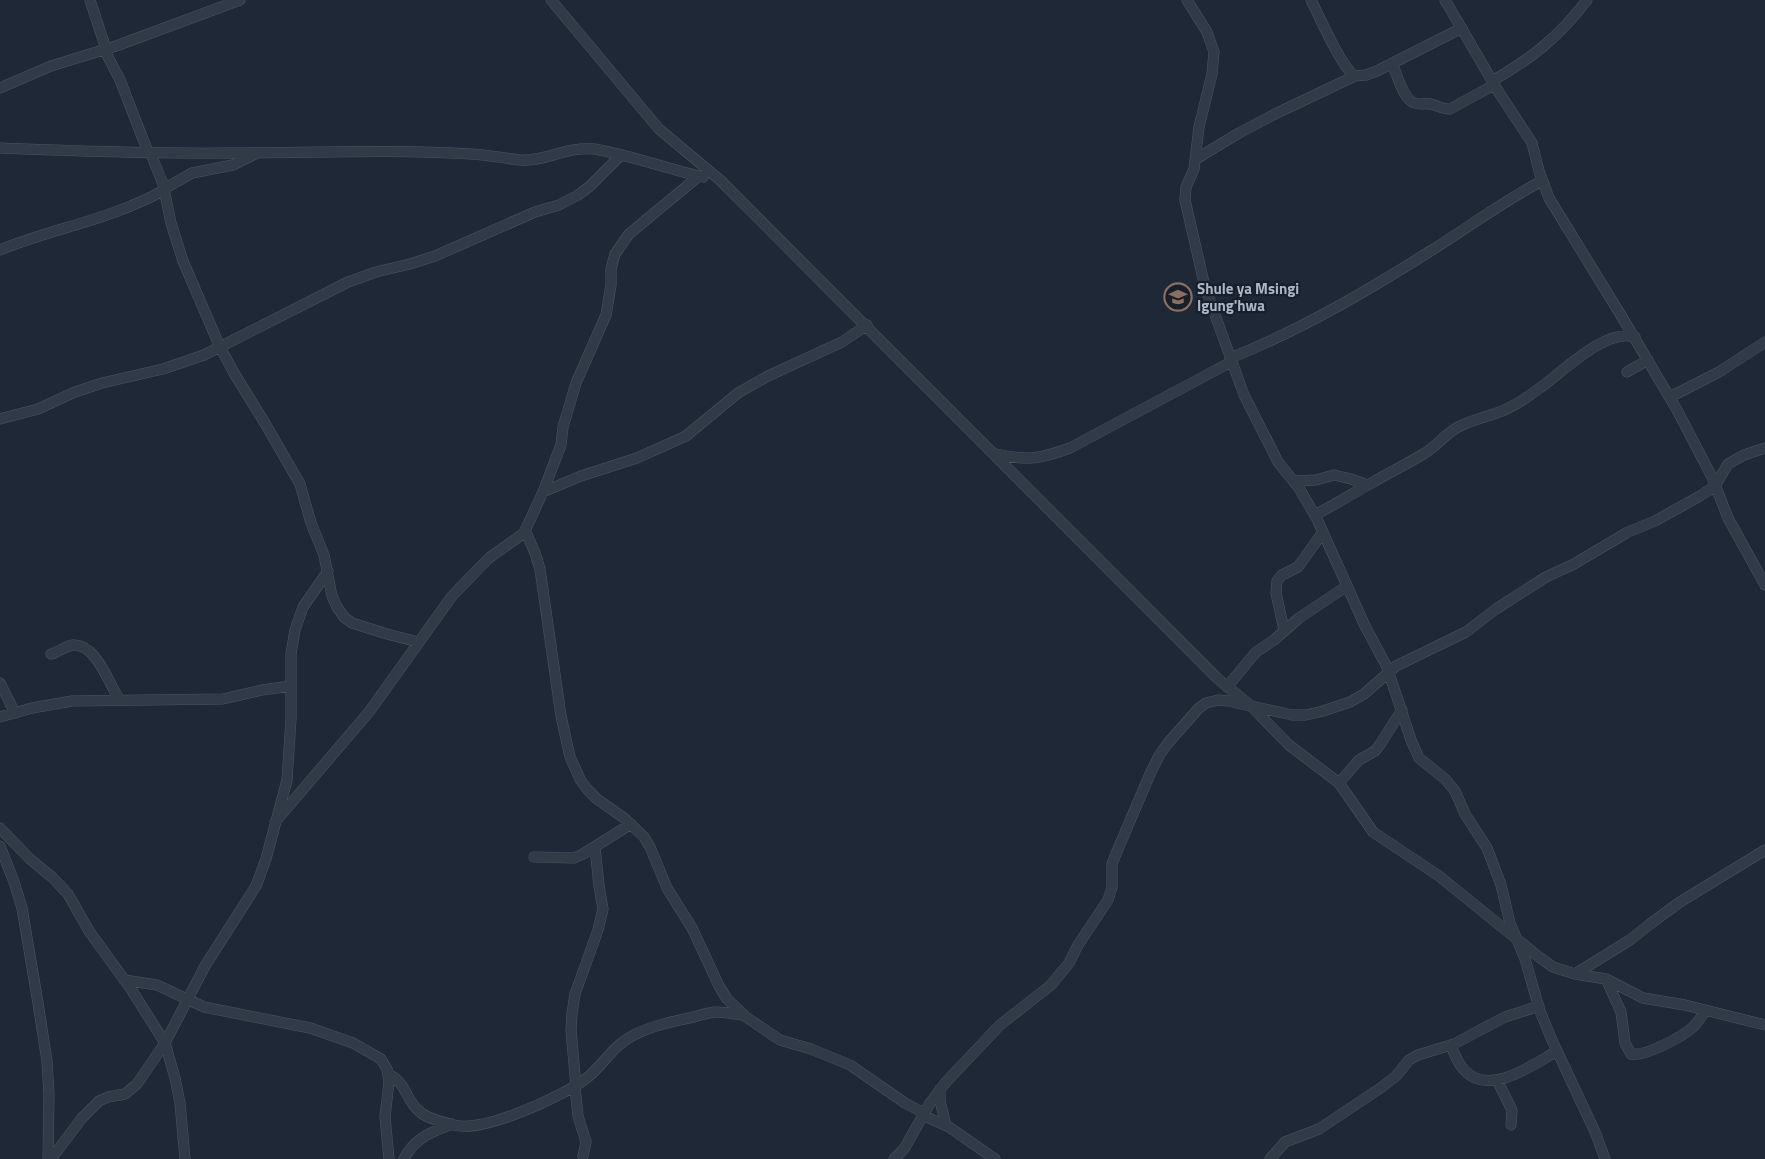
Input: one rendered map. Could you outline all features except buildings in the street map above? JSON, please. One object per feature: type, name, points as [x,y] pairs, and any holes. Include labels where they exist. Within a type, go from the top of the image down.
[{"type":"street","points":[[90,0],[105,49],[159,172],[171,223],[183,261],[220,347],[300,484],[328,571],[332,596],[344,617],[352,623],[418,642]]},
{"type":"street","points":[[0,88],[51,66],[105,49],[240,0]]},
{"type":"street","points":[[551,0],[659,129],[720,180],[1227,687],[1250,705],[1289,745],[1339,783],[1365,821],[1378,836],[1439,876],[1539,957],[1553,966],[1576,974],[1606,979],[1643,998],[1654,1001],[1685,1005],[1763,1023]]},
{"type":"street","points":[[1187,0],[1207,32],[1214,52],[1212,74],[1199,126],[1196,159],[1186,187],[1185,200],[1205,287],[1231,360],[1244,395],[1273,453],[1316,515],[1365,626],[1389,671],[1411,740],[1420,758],[1445,779],[1455,791],[1465,814],[1487,848],[1501,885],[1514,936],[1525,959],[1539,1006],[1605,1159]]},
{"type":"street","points":[[1312,0],[1334,47],[1350,72],[1355,76]]},
{"type":"street","points":[[1445,0],[1493,83],[1532,143],[1542,181],[1560,218],[1635,337],[1670,398],[1706,464],[1728,518],[1764,579]]},
{"type":"street","points":[[1392,63],[1401,86],[1410,101],[1433,104],[1444,109],[1450,109],[1530,58],[1564,27],[1587,0]]},
{"type":"street","points":[[1196,159],[1262,121],[1355,76],[1366,75],[1392,63],[1462,28]]},
{"type":"street","points":[[0,148],[69,151],[472,154],[522,160],[534,160],[563,151],[592,149],[621,154],[659,166],[720,180]]},
{"type":"street","points":[[0,250],[24,240],[118,212],[192,173],[240,163],[256,153]]},
{"type":"street","points":[[0,419],[38,409],[75,392],[114,379],[163,369],[204,355],[348,282],[376,272],[435,256],[535,212],[550,209],[578,196],[621,154]]},
{"type":"street","points":[[275,822],[369,712],[452,596],[489,558],[525,530],[543,492],[561,445],[564,426],[576,383],[606,315],[615,254],[629,234],[699,176]]},
{"type":"street","points":[[995,454],[1028,459],[1043,458],[1070,448],[1231,360],[1312,321],[1416,260],[1500,204],[1542,181]]},
{"type":"street","points":[[543,492],[581,476],[637,458],[686,436],[738,393],[768,376],[842,342],[867,326]]},
{"type":"street","points":[[1316,515],[1428,451],[1456,428],[1506,409],[1549,382],[1574,360],[1599,346],[1621,336],[1635,337]]},
{"type":"street","points":[[1670,398],[1719,372],[1765,342]]},
{"type":"street","points":[[1627,372],[1648,360]]},
{"type":"street","points":[[894,1159],[904,1148],[940,1089],[983,1041],[1011,1015],[1045,990],[1069,963],[1108,900],[1112,887],[1112,864],[1150,774],[1168,743],[1199,708],[1206,703],[1218,700],[1292,715],[1306,715],[1350,702],[1364,694],[1389,671],[1466,632],[1496,609],[1546,577],[1574,564],[1628,532],[1655,521],[1700,496],[1715,486],[1728,464],[1744,455],[1765,448]]},
{"type":"street","points":[[1294,481],[1316,480],[1334,475],[1351,478],[1367,485]]},
{"type":"street","points":[[525,530],[540,569],[561,716],[570,757],[586,789],[631,824],[644,837],[667,888],[692,928],[718,986],[727,999],[744,1015],[780,1040],[811,1049],[850,1065],[905,1103],[946,1125],[995,1159]]},
{"type":"street","points":[[1284,630],[1278,600],[1277,581],[1282,575],[1298,567],[1324,532]]},
{"type":"street","points":[[51,1159],[82,1118],[99,1101],[108,1097],[125,1094],[137,1084],[165,1043],[205,966],[256,886],[266,860],[287,780],[290,744],[291,654],[295,630],[303,608],[328,571]]},
{"type":"street","points":[[1227,687],[1253,655],[1299,618],[1347,586]]},
{"type":"street","points":[[51,654],[73,645],[86,649],[104,670],[119,699]]},
{"type":"street","points":[[0,683],[15,713]]},
{"type":"street","points":[[0,717],[72,701],[223,699],[290,686]]},
{"type":"street","points":[[1339,783],[1359,760],[1375,751],[1402,710]]},
{"type":"street","points":[[534,856],[574,858],[631,824]]},
{"type":"street","points":[[0,828],[68,894],[89,931],[165,1043],[180,1103],[185,1159]]},
{"type":"street","points":[[0,846],[22,908],[38,1002],[47,1061],[49,1095],[48,1159]]},
{"type":"street","points":[[583,1156],[586,1142],[578,1116],[571,1030],[575,994],[598,930],[603,909],[595,847]]},
{"type":"street","points":[[1576,974],[1630,940],[1680,902],[1765,850]]},
{"type":"street","points":[[1606,979],[1619,1007],[1625,1043],[1631,1054],[1645,1053],[1689,1030],[1696,1025],[1705,1010]]},
{"type":"street","points":[[124,980],[157,984],[204,1007],[310,1028],[369,1051],[381,1059],[388,1074],[389,1082],[385,1117],[389,1159]]},
{"type":"street","points":[[1270,1159],[1285,1142],[1319,1130],[1377,1091],[1392,1080],[1413,1058],[1466,1039],[1506,1017],[1539,1006]]},
{"type":"street","points":[[388,1074],[398,1080],[403,1086],[419,1112],[452,1124],[478,1126],[525,1111],[575,1086],[589,1076],[622,1041],[636,1034],[659,1025],[715,1012],[744,1015]]},
{"type":"street","points":[[1451,1045],[1458,1061],[1468,1074],[1488,1081],[1516,1074],[1557,1051]]},
{"type":"street","points":[[1497,1080],[1512,1110],[1511,1125]]},
{"type":"street","points":[[940,1089],[940,1101],[946,1125]]},
{"type":"street","points":[[404,1159],[420,1138],[452,1124]]},
{"type":"place","name":"Shule ya Msingi Igung'hwa","points":[[1178,297]]}]
